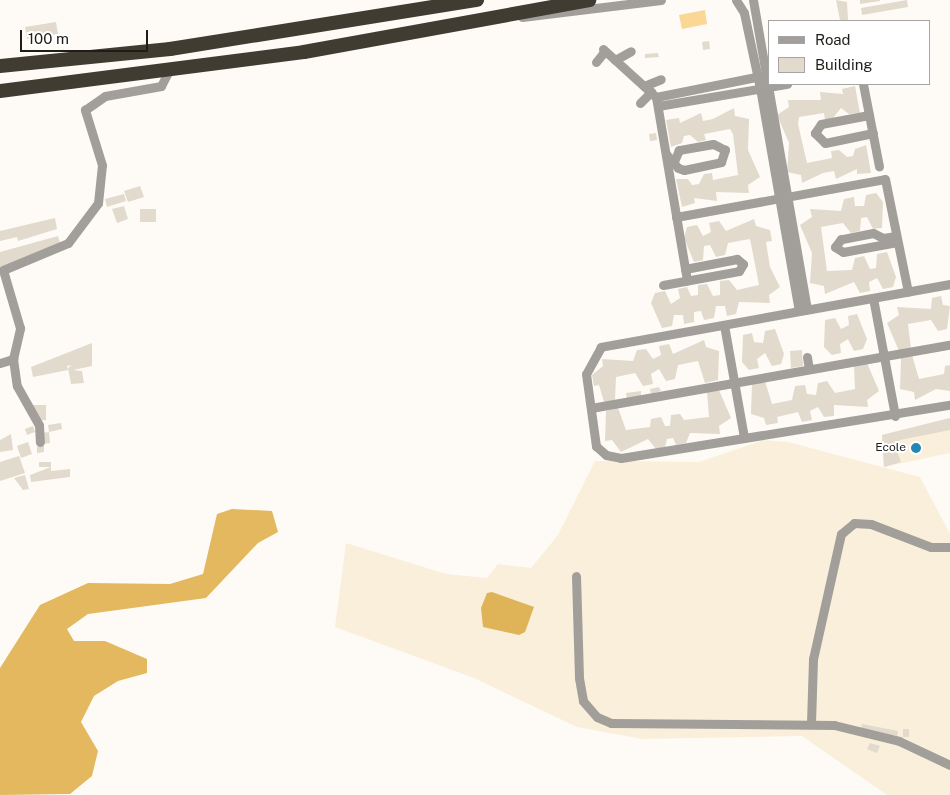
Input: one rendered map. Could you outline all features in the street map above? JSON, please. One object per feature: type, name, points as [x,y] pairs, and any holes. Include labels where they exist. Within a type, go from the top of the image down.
[{"type":"highway","points":[[0,65],[170,49],[476,0]]},
{"type":"highway","points":[[0,91],[304,52],[589,0]]},
{"type":"highway","points":[[0,97],[80,81]]},
{"type":"street","points":[[500,16],[548,16],[661,0]]},
{"type":"street","points":[[736,0],[744,13],[764,76]]},
{"type":"street","points":[[753,0],[764,88],[803,310]]},
{"type":"street","points":[[596,62],[604,50],[652,95],[666,154],[687,280]]},
{"type":"street","points":[[615,60],[631,51]]},
{"type":"street","points":[[40,442],[39,425],[17,386],[13,360],[20,328],[1,271],[68,242],[98,203],[102,164],[85,116],[88,105],[105,96],[161,86],[169,70]]},
{"type":"street","points":[[640,103],[652,95],[764,76]]},
{"type":"street","points":[[652,95],[661,79]]},
{"type":"street","points":[[652,95],[764,88],[782,85]]},
{"type":"street","points":[[863,85],[879,166]]},
{"type":"street","points":[[869,115],[822,124],[816,136],[825,143],[873,133]]},
{"type":"street","points":[[666,154],[684,170],[721,162],[725,150],[713,144],[679,150],[674,161]]},
{"type":"street","points":[[676,217],[885,179],[908,292]]},
{"type":"street","points":[[873,233],[883,238],[897,239],[843,252],[835,247],[841,239],[873,233]]},
{"type":"street","points":[[663,285],[739,271],[744,264],[737,259],[685,269]]},
{"type":"street","points":[[950,284],[601,347],[587,369],[590,408],[596,446],[612,457],[641,457],[744,437],[895,416],[950,405]]},
{"type":"street","points":[[873,298],[895,416]]},
{"type":"street","points":[[724,325],[744,437]]},
{"type":"street","points":[[590,408],[884,355],[915,352],[950,345]]},
{"type":"street","points":[[807,357],[809,369]]},
{"type":"street","points":[[0,363],[13,360]]},
{"type":"street","points":[[811,723],[813,659],[841,534],[854,523],[871,524],[931,548],[950,547]]},
{"type":"street","points":[[576,576],[580,678],[583,701],[597,717],[611,723],[811,723],[899,741],[950,764]]},
{"type":"shaded area","points":[[705,10],[707,24],[682,29],[679,15]]},
{"type":"shaded area","name":"Ecole","points":[[950,418],[950,453],[884,467],[882,435]]},
{"type":"shaded area","points":[[764,440],[788,442],[920,477],[950,534],[950,795],[887,795],[802,736],[642,739],[577,727],[474,678],[335,627],[346,543],[446,574],[487,578],[498,564],[531,568],[558,535],[595,461],[699,462]]},
{"type":"shaded area","points":[[232,509],[272,511],[278,532],[258,543],[206,598],[88,614],[67,629],[74,641],[105,641],[147,659],[147,673],[118,681],[94,696],[81,722],[98,751],[92,776],[70,794],[0,795],[0,668],[40,605],[88,583],[170,584],[203,574],[217,514]]},
{"type":"shaded area","points":[[492,592],[534,607],[525,632],[519,635],[483,627],[481,608],[487,593]]},
{"type":"building","points":[[836,0],[847,2],[848,20],[840,20]]},
{"type":"building","points":[[860,0],[880,0],[880,1],[860,4]]},
{"type":"building","points":[[907,0],[908,7],[862,15],[861,8]]},
{"type":"building","points":[[56,22],[58,34],[27,39],[25,27]]},
{"type":"building","points":[[709,41],[710,49],[703,50],[702,42]]},
{"type":"building","points":[[658,53],[659,57],[645,58],[645,54]]},
{"type":"building","points":[[855,86],[860,113],[849,114],[841,108],[833,118],[825,120],[824,113],[799,117],[798,124],[807,163],[832,158],[831,151],[839,150],[847,157],[853,156],[855,149],[866,145],[871,173],[857,174],[857,169],[836,179],[834,171],[823,173],[802,183],[801,175],[787,172],[789,143],[777,115],[789,107],[788,100],[821,100],[820,92],[843,94],[842,89]]},
{"type":"building","points":[[734,108],[735,116],[749,119],[748,150],[760,177],[748,185],[749,193],[716,192],[717,201],[694,198],[695,203],[682,207],[676,179],[688,179],[692,185],[699,184],[704,174],[712,173],[713,180],[738,175],[733,134],[730,129],[704,134],[706,140],[698,142],[690,135],[684,136],[682,143],[671,147],[666,120],[679,118],[680,123],[701,113],[703,121],[713,119]]},
{"type":"building","points":[[656,133],[657,140],[650,141],[649,134]]},
{"type":"building","points":[[140,186],[144,197],[128,202],[124,191]]},
{"type":"building","points":[[876,193],[883,202],[882,228],[873,229],[867,217],[861,218],[860,231],[851,233],[843,223],[821,227],[827,271],[852,270],[855,258],[864,256],[870,269],[876,268],[877,254],[887,252],[896,277],[893,287],[883,289],[877,278],[869,282],[870,291],[860,293],[854,282],[825,294],[824,286],[810,283],[812,253],[800,225],[812,217],[810,209],[841,211],[844,199],[854,197],[855,206],[864,206],[866,195]]},
{"type":"building","points":[[124,194],[126,201],[107,207],[105,199]]},
{"type":"building","points":[[124,206],[128,219],[117,223],[112,209]]},
{"type":"building","points":[[140,209],[156,209],[156,222],[140,222]]},
{"type":"building","points":[[55,218],[57,229],[18,241],[17,237],[0,241],[0,231]]},
{"type":"building","points":[[754,219],[756,226],[770,230],[772,241],[766,242],[770,267],[780,287],[769,295],[770,303],[739,302],[736,314],[727,316],[725,306],[716,306],[714,318],[704,320],[701,311],[694,312],[694,322],[684,324],[683,315],[674,315],[672,326],[662,328],[651,303],[655,293],[665,291],[671,304],[680,298],[678,289],[687,287],[691,296],[698,295],[698,285],[707,284],[713,296],[720,295],[720,281],[729,280],[737,290],[759,285],[750,239],[728,243],[725,255],[716,257],[710,245],[704,246],[703,260],[694,262],[684,238],[687,227],[697,225],[703,236],[711,232],[709,223],[719,221],[726,231]]},
{"type":"building","points":[[58,236],[62,250],[0,267],[0,252]]},
{"type":"building","points":[[941,296],[943,305],[950,306],[947,329],[938,331],[931,320],[908,324],[911,349],[899,351],[887,323],[899,315],[897,307],[931,309],[932,298]]},
{"type":"building","points":[[857,314],[867,339],[863,349],[854,351],[848,339],[840,344],[841,353],[832,355],[824,347],[825,320],[835,318],[841,329],[849,325],[848,316]]},
{"type":"building","points":[[775,329],[784,354],[781,364],[772,366],[765,353],[757,359],[759,368],[749,370],[742,362],[743,335],[752,333],[754,342],[763,343],[765,331]]},
{"type":"building","points":[[704,340],[706,347],[719,351],[718,380],[705,383],[698,361],[678,365],[675,379],[666,381],[659,369],[651,374],[653,384],[643,386],[635,373],[616,377],[615,400],[604,402],[599,385],[594,386],[592,375],[603,366],[602,359],[633,361],[637,350],[646,349],[653,359],[661,355],[659,346],[669,344],[673,354]]},
{"type":"building","points":[[92,343],[92,366],[73,370],[82,371],[84,383],[71,384],[68,368],[72,365],[67,366],[68,370],[33,377],[31,367]]},
{"type":"building","points":[[802,350],[803,366],[791,368],[790,351]]},
{"type":"building","points":[[912,355],[919,379],[944,374],[945,366],[950,365],[950,391],[936,389],[915,400],[914,392],[900,389],[901,358]]},
{"type":"building","points":[[867,363],[879,391],[867,400],[868,407],[834,405],[834,416],[824,417],[818,407],[810,411],[812,420],[802,422],[798,412],[777,417],[778,423],[766,425],[764,418],[751,414],[752,383],[765,381],[772,404],[792,400],[795,386],[805,385],[807,394],[816,395],[818,383],[827,381],[835,393],[855,389],[854,365]]},
{"type":"building","points":[[659,387],[661,391],[651,394],[650,389]]},
{"type":"building","points":[[719,390],[731,418],[719,426],[720,434],[690,433],[686,443],[676,445],[673,438],[667,439],[665,447],[656,449],[648,439],[621,452],[612,440],[605,441],[606,411],[618,408],[626,430],[650,427],[651,419],[661,417],[665,426],[670,426],[671,415],[680,414],[684,420],[709,417],[707,392]]},
{"type":"building","points":[[641,391],[641,397],[627,399],[626,393]]},
{"type":"building","points":[[33,405],[46,405],[46,420],[34,421]]},
{"type":"building","points":[[950,418],[950,430],[900,440],[895,446],[901,462],[884,467],[882,435]]},
{"type":"building","points":[[61,423],[62,429],[49,432],[48,425]]},
{"type":"building","points":[[33,426],[35,432],[27,435],[25,429]]},
{"type":"building","points":[[49,432],[50,443],[42,444],[41,433]]},
{"type":"building","points":[[11,434],[13,450],[0,452],[0,440]]},
{"type":"building","points":[[28,442],[32,454],[21,458],[17,446]]},
{"type":"building","points":[[37,446],[44,446],[44,452],[37,453]]},
{"type":"building","points":[[19,456],[25,473],[0,481],[0,462]]},
{"type":"building","points":[[39,462],[51,462],[51,467],[39,467]]},
{"type":"building","points":[[51,467],[51,471],[70,469],[70,477],[31,482],[30,475]]},
{"type":"building","points":[[25,475],[29,489],[23,490],[14,478]]},
{"type":"building","points":[[862,724],[898,731],[897,736],[861,729]]},
{"type":"building","points":[[903,729],[909,729],[909,737],[903,737]]},
{"type":"building","points":[[870,743],[880,746],[877,753],[867,749]]},
{"type":"place","name":"Ecole","points":[[916,448]]}]
